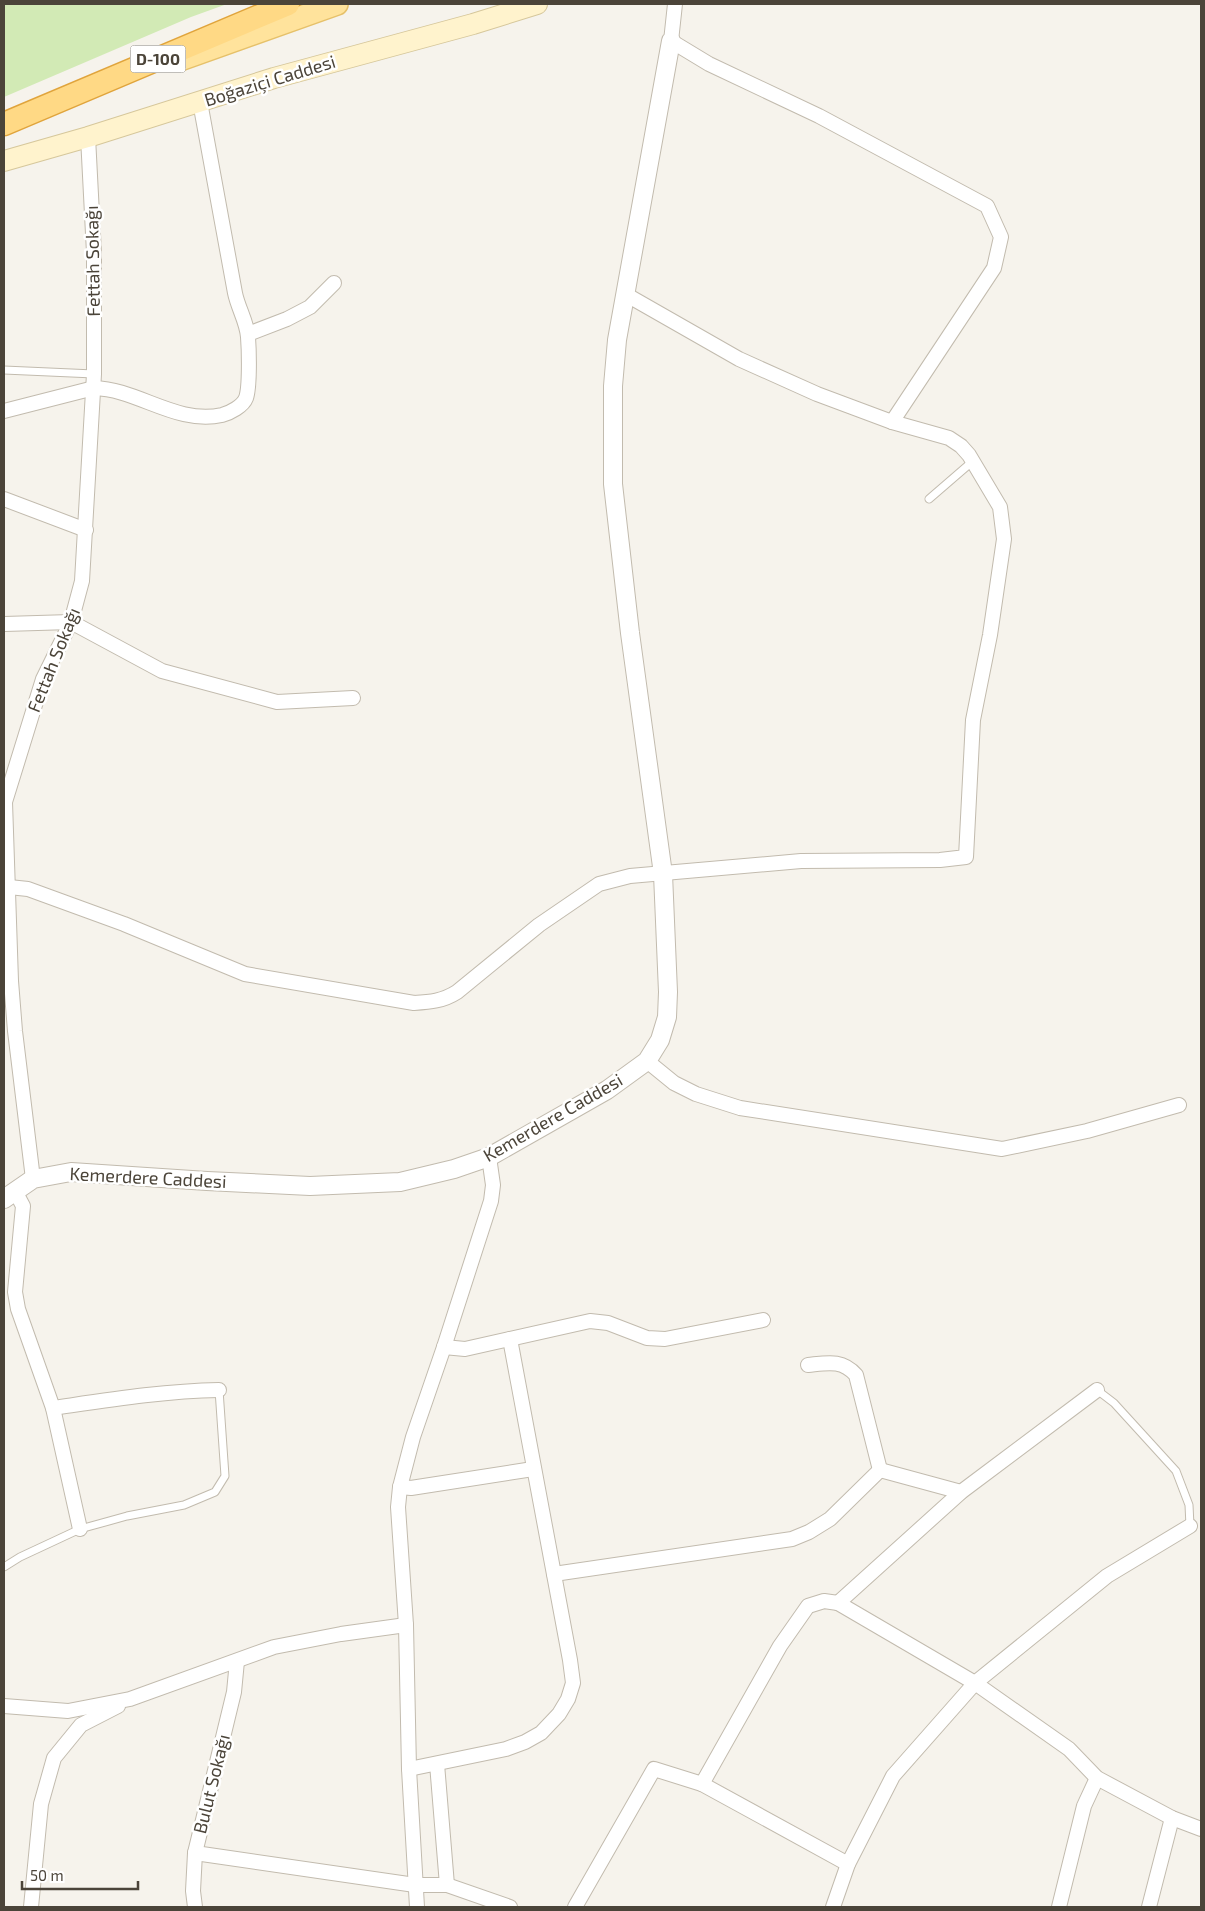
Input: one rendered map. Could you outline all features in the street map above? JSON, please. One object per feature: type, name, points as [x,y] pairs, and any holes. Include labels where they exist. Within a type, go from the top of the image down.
[{"type":"highway","name":"D-100","points":[[4,124],[288,4]]},
{"type":"main road","points":[[28,115],[337,4]]},
{"type":"main road","name":"Boğaziçi Caddesi","points":[[4,161],[88,137],[274,78],[473,24],[538,4]]},
{"type":"street","points":[[676,4],[671,41],[709,64],[820,116],[987,206],[1000,237],[994,268],[892,422]]},
{"type":"street","name":"Kemerdere Caddesi","points":[[9,1195],[33,1179],[71,1172],[207,1182],[310,1186],[400,1182],[454,1169],[489,1157],[608,1090],[647,1060],[660,1040],[666,1017],[668,992],[663,874],[630,633],[613,484],[613,386],[617,340],[671,41]]},
{"type":"street","points":[[4,411],[94,381],[108,388],[183,414],[204,418],[224,415],[239,406],[246,398],[249,364],[248,334],[237,302],[200,102]]},
{"type":"street","name":"Fettah Sokağı","points":[[33,1179],[10,980],[9,887],[5,802],[10,780],[43,679],[71,622],[82,581],[94,381],[94,253],[88,137]]},
{"type":"street","points":[[248,334],[287,319],[310,307],[334,283]]},
{"type":"street","points":[[9,887],[28,889],[124,924],[245,974],[414,1003],[446,999],[458,992],[539,925],[599,884],[630,876],[801,861],[940,860],[966,857],[973,720],[990,634],[1004,539],[1000,507],[973,461],[961,446],[950,438],[892,422],[817,394],[739,359],[625,294]]},
{"type":"street","points":[[4,499],[86,530]]},
{"type":"street","points":[[4,624],[71,622],[162,671],[277,702],[353,698]]},
{"type":"street","points":[[647,1060],[674,1083],[689,1091],[740,1108],[1002,1149],[1095,1129],[1179,1105]]},
{"type":"street","points":[[417,1907],[409,1769],[406,1625],[398,1508],[400,1488],[413,1437],[491,1201],[493,1186],[489,1157]]},
{"type":"street","points":[[9,1195],[23,1206],[15,1292],[18,1309],[53,1408],[80,1530]]},
{"type":"street","points":[[444,1347],[465,1349],[590,1321],[608,1322],[647,1338],[665,1339],[763,1320]]},
{"type":"street","points":[[409,1769],[506,1749],[525,1742],[541,1733],[559,1714],[568,1699],[573,1683],[510,1339]]},
{"type":"street","points":[[808,1366],[834,1362],[840,1363],[856,1375],[880,1470]]},
{"type":"street","points":[[53,1408],[149,1394],[189,1390],[219,1390]]},
{"type":"street","points":[[838,1603],[961,1492],[1097,1390]]},
{"type":"street","points":[[400,1488],[411,1488],[534,1469]]},
{"type":"street","points":[[554,1574],[792,1539],[809,1532],[830,1519],[880,1470]]},
{"type":"street","points":[[880,1470],[961,1492]]},
{"type":"street","points":[[833,1907],[848,1864],[893,1776],[975,1683],[1108,1576],[1190,1526]]},
{"type":"street","points":[[702,1784],[780,1646],[808,1606],[824,1601],[838,1603],[975,1683],[1069,1748],[1097,1778],[1172,1818],[1201,1829]]},
{"type":"street","points":[[31,1907],[41,1804],[54,1758],[81,1725],[130,1699],[274,1647],[342,1634],[406,1625]]},
{"type":"street","name":"Bulut Sokağı","points":[[195,1907],[195,1853],[234,1692],[237,1661]]},
{"type":"street","points":[[4,1706],[68,1711],[130,1699]]},
{"type":"street","points":[[437,1764],[447,1885]]},
{"type":"street","points":[[575,1907],[654,1769],[702,1784],[848,1864]]},
{"type":"street","points":[[1059,1907],[1084,1806],[1097,1778]]},
{"type":"street","points":[[1149,1907],[1172,1818]]},
{"type":"street","points":[[195,1853],[415,1885],[447,1885],[510,1907]]},
{"type":"lane","points":[[4,370],[94,381]]},
{"type":"lane","points":[[929,499],[973,461]]},
{"type":"lane","points":[[4,1567],[20,1557],[80,1530],[127,1516],[184,1505],[215,1492],[225,1476],[219,1390]]},
{"type":"lane","points":[[1097,1390],[1114,1403],[1176,1471],[1189,1505],[1190,1526]]},
{"type":"green space","points":[[4,4],[227,4],[191,17],[4,97]]}]
